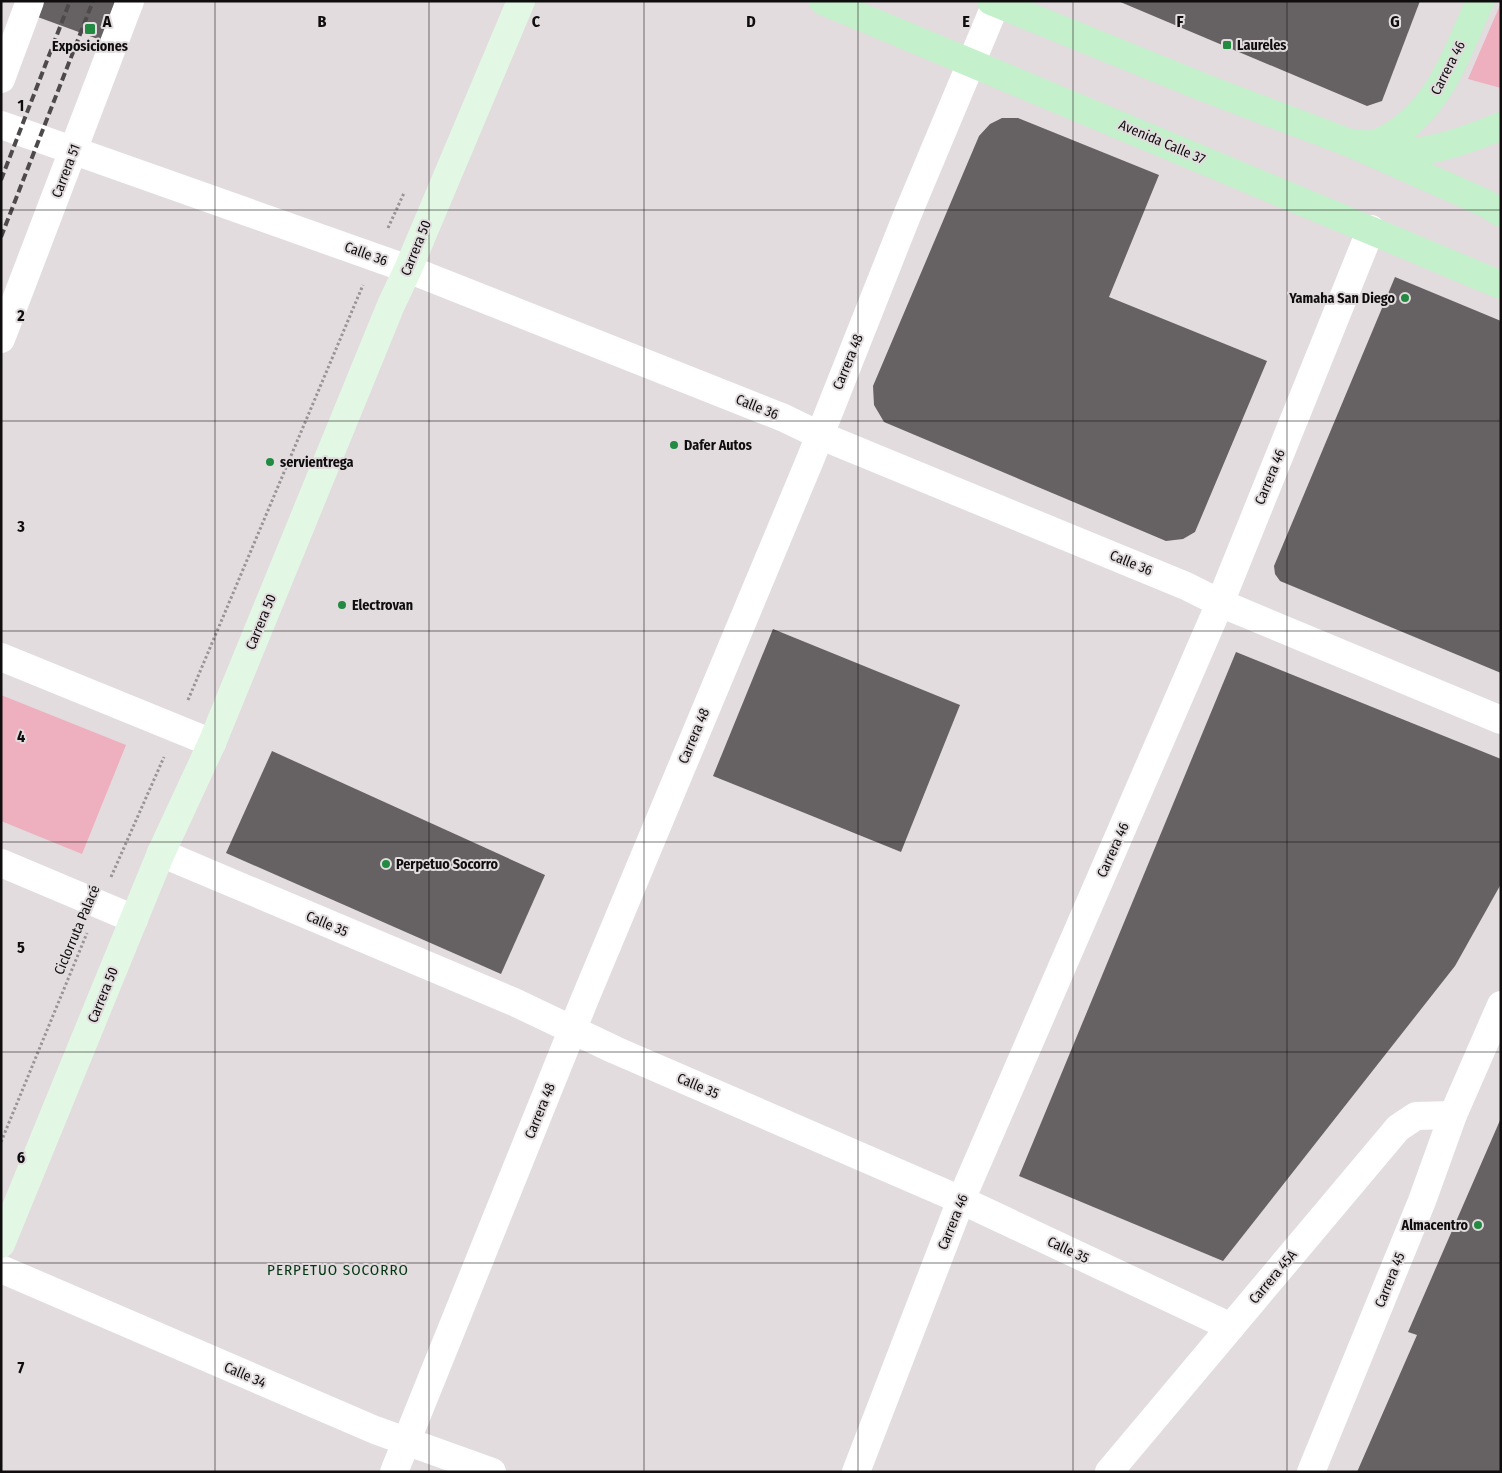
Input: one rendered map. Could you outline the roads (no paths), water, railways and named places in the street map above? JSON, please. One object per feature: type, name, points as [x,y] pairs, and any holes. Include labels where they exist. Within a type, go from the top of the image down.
[{"type":"main road","name":"Carrera 50","points":[[1,1244],[161,853],[212,743],[391,305],[408,270],[522,1]]},
{"type":"main road","name":"Avenida Calle 37","points":[[823,1],[1501,285]]},
{"type":"main road","name":"Carrera 46","points":[[1350,143],[1376,144],[1406,126],[1431,102],[1448,75],[1480,1]]},
{"type":"main road","points":[[994,2],[1205,88],[1350,143],[1485,203],[1501,213]]},
{"type":"main road","points":[[1350,143],[1392,153],[1442,146],[1478,136],[1501,126]]},
{"type":"street","points":[[1,79],[30,1]]},
{"type":"street","name":"Carrera 51","points":[[1,339],[130,1]]},
{"type":"street","name":"Carrera 48","points":[[394,1472],[572,1031],[972,63],[994,2]]},
{"type":"street","name":"Calle 36","points":[[1,125],[408,270],[784,418],[819,435],[1186,586],[1220,603],[1501,720]]},
{"type":"street","name":"Carrera 46","points":[[856,1472],[961,1200],[1220,603],[1371,229]]},
{"type":"street","points":[[1,656],[212,743]]},
{"type":"street","name":"Calle 35","points":[[161,853],[514,1002],[572,1031],[961,1200],[1231,1327]]},
{"type":"street","points":[[1,864],[134,919]]},
{"type":"street","name":"Carrera 45","points":[[1311,1472],[1422,1201],[1454,1115],[1501,1005]]},
{"type":"street","name":"Carrera 45A","points":[[1109,1472],[1398,1128],[1416,1116],[1454,1115]]},
{"type":"street","name":"Calle 34","points":[[1,1269],[348,1419],[492,1472]]},
{"type":"railway","points":[[1,180],[70,1]]},
{"type":"railway","points":[[1,237],[93,1]]},
{"type":"place","name":"Exposiciones","points":[[90,29]]},
{"type":"place","name":"Laureles","points":[[1227,45]]},
{"type":"place","name":"Yamaha San Diego","points":[[1405,298]]},
{"type":"place","name":"Dafer Autos","points":[[674,445]]},
{"type":"place","name":"servientrega","points":[[270,462]]},
{"type":"place","name":"Electrovan","points":[[342,605]]},
{"type":"place","name":"Perpetuo Socorro","points":[[386,864]]},
{"type":"place","name":"Almacentro","points":[[1478,1225]]},
{"type":"district","name":"PERPETUO SOCORRO","points":[[338,1270]]}]
